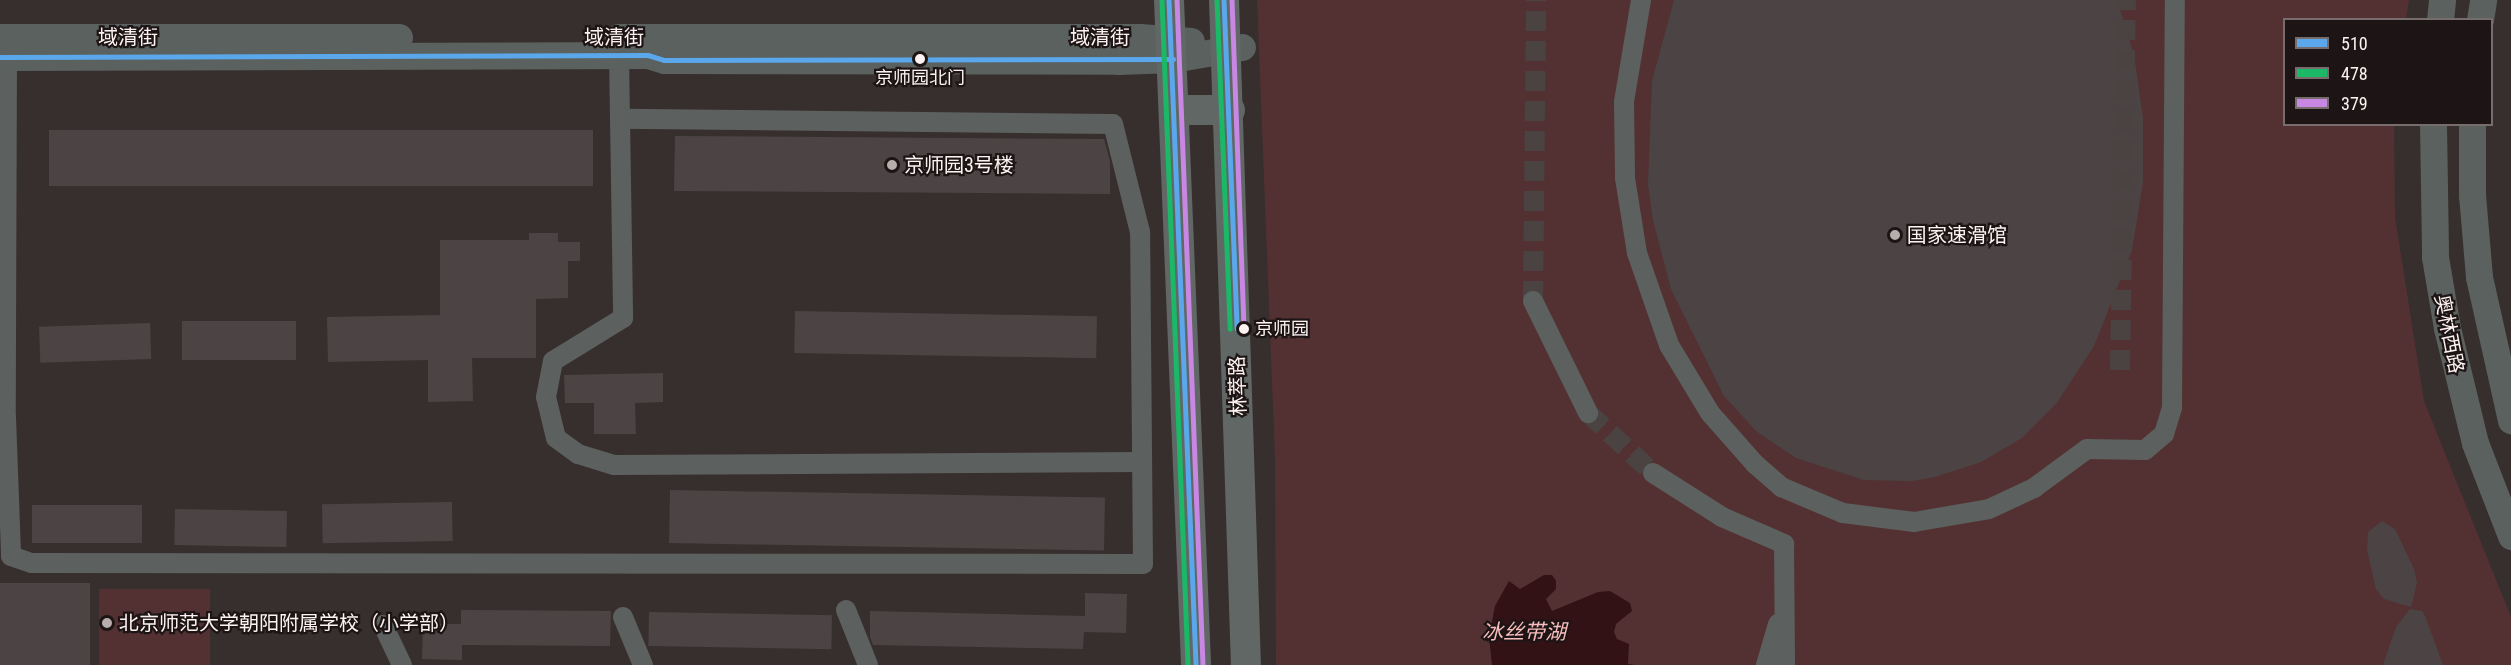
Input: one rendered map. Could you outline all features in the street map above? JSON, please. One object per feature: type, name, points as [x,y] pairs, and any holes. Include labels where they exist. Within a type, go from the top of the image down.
[{"type":"main road","points":[[1169,0],[1196,665]]},
{"type":"main road","name":"林萃路","points":[[1224,0],[1234,47],[1230,110],[1246,665]]},
{"type":"main road","points":[[1175,110],[1230,110]]},
{"type":"street","points":[[1641,0],[1624,102],[1625,178],[1637,253],[1669,345],[1710,413],[1755,464],[1781,487],[1843,513],[1914,522],[1989,508],[2034,488],[2086,449],[2145,450],[2164,434],[2172,407],[2175,0]]},
{"type":"street","points":[[2440,18],[2442,0]]},
{"type":"street","points":[[2480,18],[2483,0]]},
{"type":"street","name":"域清街","points":[[2,51],[648,55],[664,60],[1234,47]]},
{"type":"street","name":"域清街","points":[[2,51],[1172,48]]},
{"type":"street","points":[[2,51],[6,417],[11,556],[30,563],[1143,564],[1140,232],[1113,124],[620,119]]},
{"type":"street","points":[[619,55],[623,318],[553,361],[546,396],[556,438],[578,454],[614,465],[1142,462]]},
{"type":"street","name":"奥林西路","points":[[2433,126],[2435,257],[2447,328],[2475,443],[2511,536]]},
{"type":"street","name":"奥林西路","points":[[2472,126],[2472,195],[2479,277],[2511,420]]},
{"type":"street","points":[[1533,301],[1588,413]]},
{"type":"street","points":[[1653,473],[1722,517],[1784,544],[1785,665]]},
{"type":"street","points":[[1766,665],[1784,601]]},
{"type":"street","points":[[846,610],[868,665]]},
{"type":"street","points":[[624,618],[643,665]]},
{"type":"street","points":[[384,625],[402,665]]},
{"type":"shaded area","name":"国家速滑馆","points":[[1257,0],[2409,0],[2406,18],[2283,18],[2283,126],[2394,126],[2395,217],[2424,401],[2511,617],[2511,665],[1276,665],[1275,459]]},
{"type":"shaded area","points":[[99,589],[210,589],[210,665],[99,665]]},
{"type":"water","name":"冰丝带湖","points":[[1544,575],[1552,575],[1556,581],[1556,589],[1546,599],[1552,611],[1598,592],[1610,591],[1630,603],[1632,611],[1616,624],[1614,632],[1617,639],[1629,644],[1628,664],[1635,665],[1492,665],[1489,637],[1495,606],[1509,581],[1520,589]]},
{"type":"building","name":"国家速滑馆","points":[[1674,0],[2117,0],[2134,55],[2143,118],[2143,182],[2132,250],[2094,346],[2056,404],[2022,438],[1981,462],[1935,477],[1912,481],[1864,480],[1796,458],[1756,431],[1724,396],[1671,289],[1653,220],[1648,185],[1652,81]]},
{"type":"building","points":[[49,130],[593,130],[593,186],[49,186]]},
{"type":"building","name":"京师园3号楼","points":[[675,136],[1104,139],[1110,161],[1110,194],[674,191]]},
{"type":"building","points":[[529,233],[558,233],[558,242],[580,242],[580,261],[568,261],[568,298],[536,299],[536,358],[472,358],[473,401],[428,402],[428,360],[328,362],[327,317],[440,315],[440,240],[529,240]]},
{"type":"building","points":[[795,311],[1097,316],[1096,358],[794,353]]},
{"type":"building","points":[[182,321],[296,321],[296,360],[182,360]]},
{"type":"building","points":[[150,323],[151,359],[40,363],[39,327]]},
{"type":"building","points":[[663,373],[663,402],[635,403],[636,434],[594,434],[594,403],[565,403],[564,375]]},
{"type":"building","points":[[670,490],[1105,498],[1104,551],[669,543]]},
{"type":"building","points":[[452,502],[453,541],[323,543],[322,504]]},
{"type":"building","points":[[32,505],[142,505],[142,543],[32,543]]},
{"type":"building","points":[[175,509],[287,511],[286,547],[174,545]]},
{"type":"building","points":[[2382,521],[2395,529],[2414,569],[2417,583],[2411,607],[2384,599],[2376,589],[2367,550],[2368,532]]},
{"type":"building","points":[[0,583],[90,583],[90,665],[0,665]]},
{"type":"building","points":[[1085,593],[1127,594],[1126,633],[1084,632],[1083,649],[873,645],[870,637],[870,611],[1085,616]]},
{"type":"building","points":[[2410,609],[2422,611],[2425,616],[2443,665],[2383,665],[2396,627]]},
{"type":"building","points":[[461,610],[611,611],[610,646],[462,645],[462,660],[422,659],[423,624],[461,624]]},
{"type":"building","points":[[649,612],[832,615],[831,649],[648,646]]},
{"type":"tunnel","points":[[1533,301],[1536,0]]},
{"type":"tunnel","points":[[2120,370],[2126,0]]},
{"type":"tunnel","points":[[1588,413],[1653,473]]},
{"type":"transit line","name":"478","points":[[1162,0],[1188,665]]},
{"type":"transit line","name":"510","points":[[1169,0],[1196,665]]},
{"type":"transit line","name":"379","points":[[1177,0],[1203,665]]},
{"type":"transit line","name":"478","points":[[1217,0],[1230,329]]},
{"type":"transit line","name":"510","points":[[1224,0],[1237,329]]},
{"type":"transit line","name":"379","points":[[1232,0],[1244,329]]},
{"type":"transit line","name":"510","points":[[0,57],[648,55],[664,60],[1173,59]]},
{"type":"place","name":"京师园北门","points":[[920,59]]},
{"type":"place","name":"京师园3号楼","points":[[892,165]]},
{"type":"place","name":"国家速滑馆","points":[[1895,235]]},
{"type":"place","name":"京师园","points":[[1244,329]]},
{"type":"place","name":"北京师范大学朝阳附属学校（小学部）","points":[[107,623]]}]
